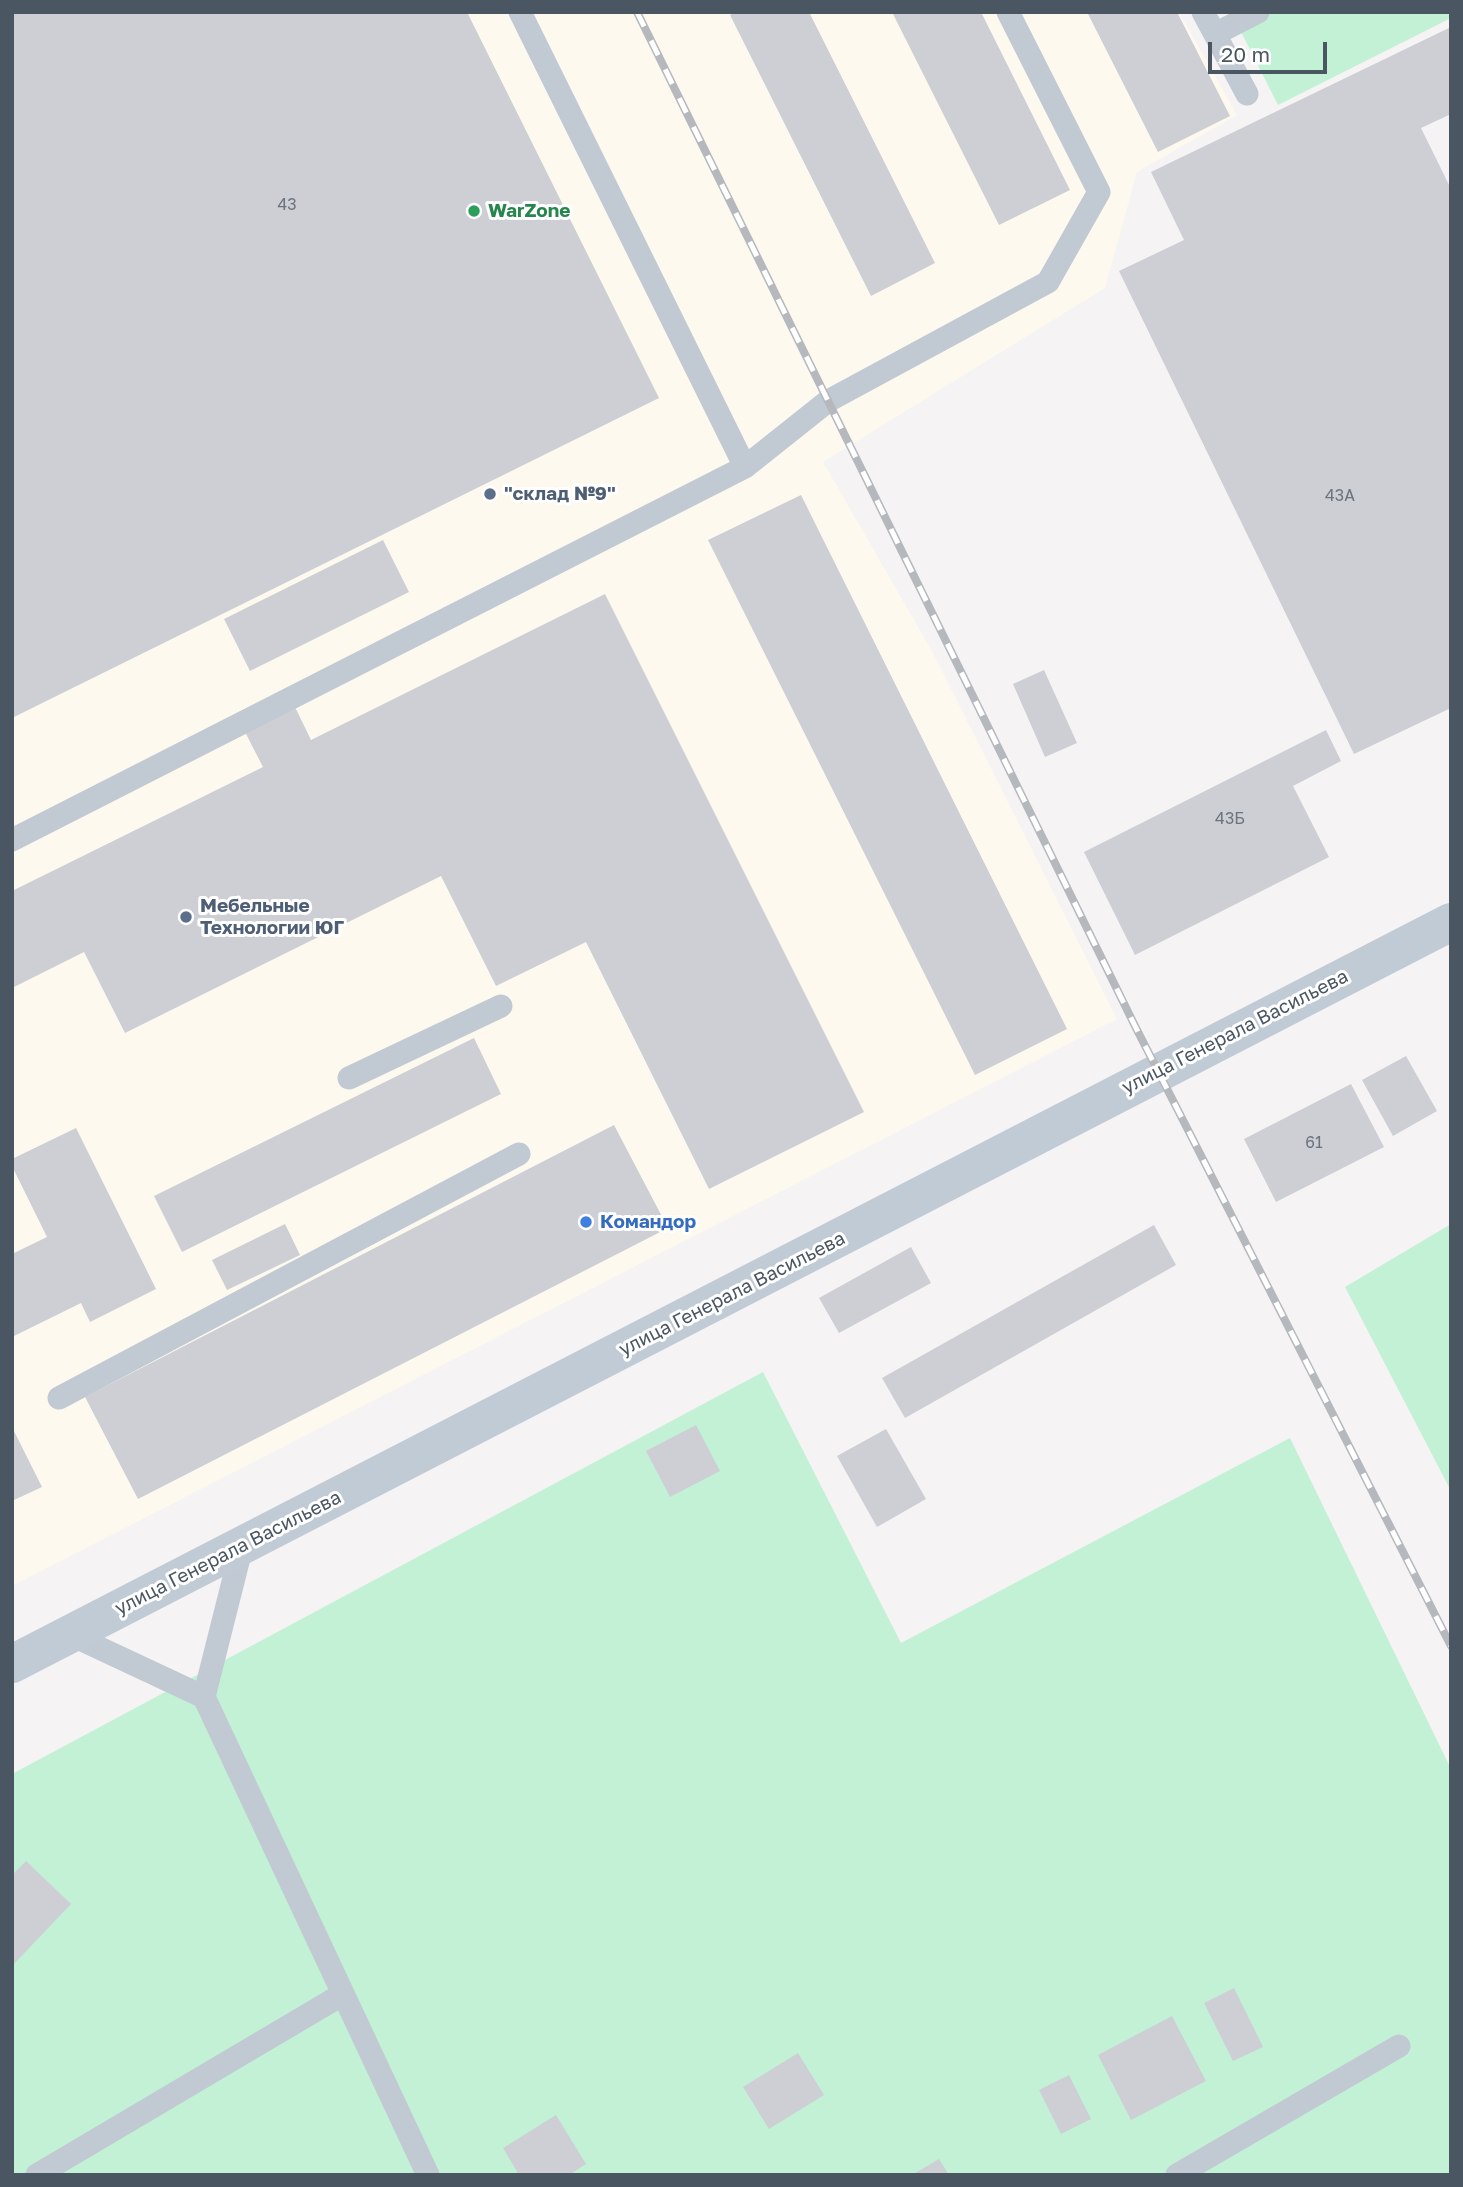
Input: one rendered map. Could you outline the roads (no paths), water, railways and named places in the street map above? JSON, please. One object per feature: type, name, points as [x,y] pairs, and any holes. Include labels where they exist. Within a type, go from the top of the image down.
[{"type":"main road","name":"улица Генерала Васильева","points":[[12,1664],[1451,922]]},
{"type":"lane","points":[[520,12],[745,467]]},
{"type":"lane","points":[[12,840],[745,467],[828,401],[1048,282],[1099,192],[1008,12]]},
{"type":"lane","points":[[1203,12],[1247,94]]},
{"type":"lane","points":[[1215,34],[1258,12]]},
{"type":"lane","points":[[348,1078],[501,1006]]},
{"type":"lane","points":[[59,1398],[519,1154]]},
{"type":"lane","points":[[242,1546],[204,1697],[428,2175]]},
{"type":"lane","points":[[78,1637],[204,1697]]},
{"type":"lane","points":[[37,2175],[343,1994]]},
{"type":"lane","points":[[1177,2175],[1399,2046]]},
{"type":"railway","points":[[637,12],[1135,1026],[1451,1646]]},
{"type":"place","name":"WarZone","points":[[474,211]]},
{"type":"place","name":"\"склад №9\"","points":[[490,494]]},
{"type":"place","name":"Мебельные Технологии ЮГ","points":[[186,917]]},
{"type":"place","name":"Командор","points":[[586,1222]]}]
